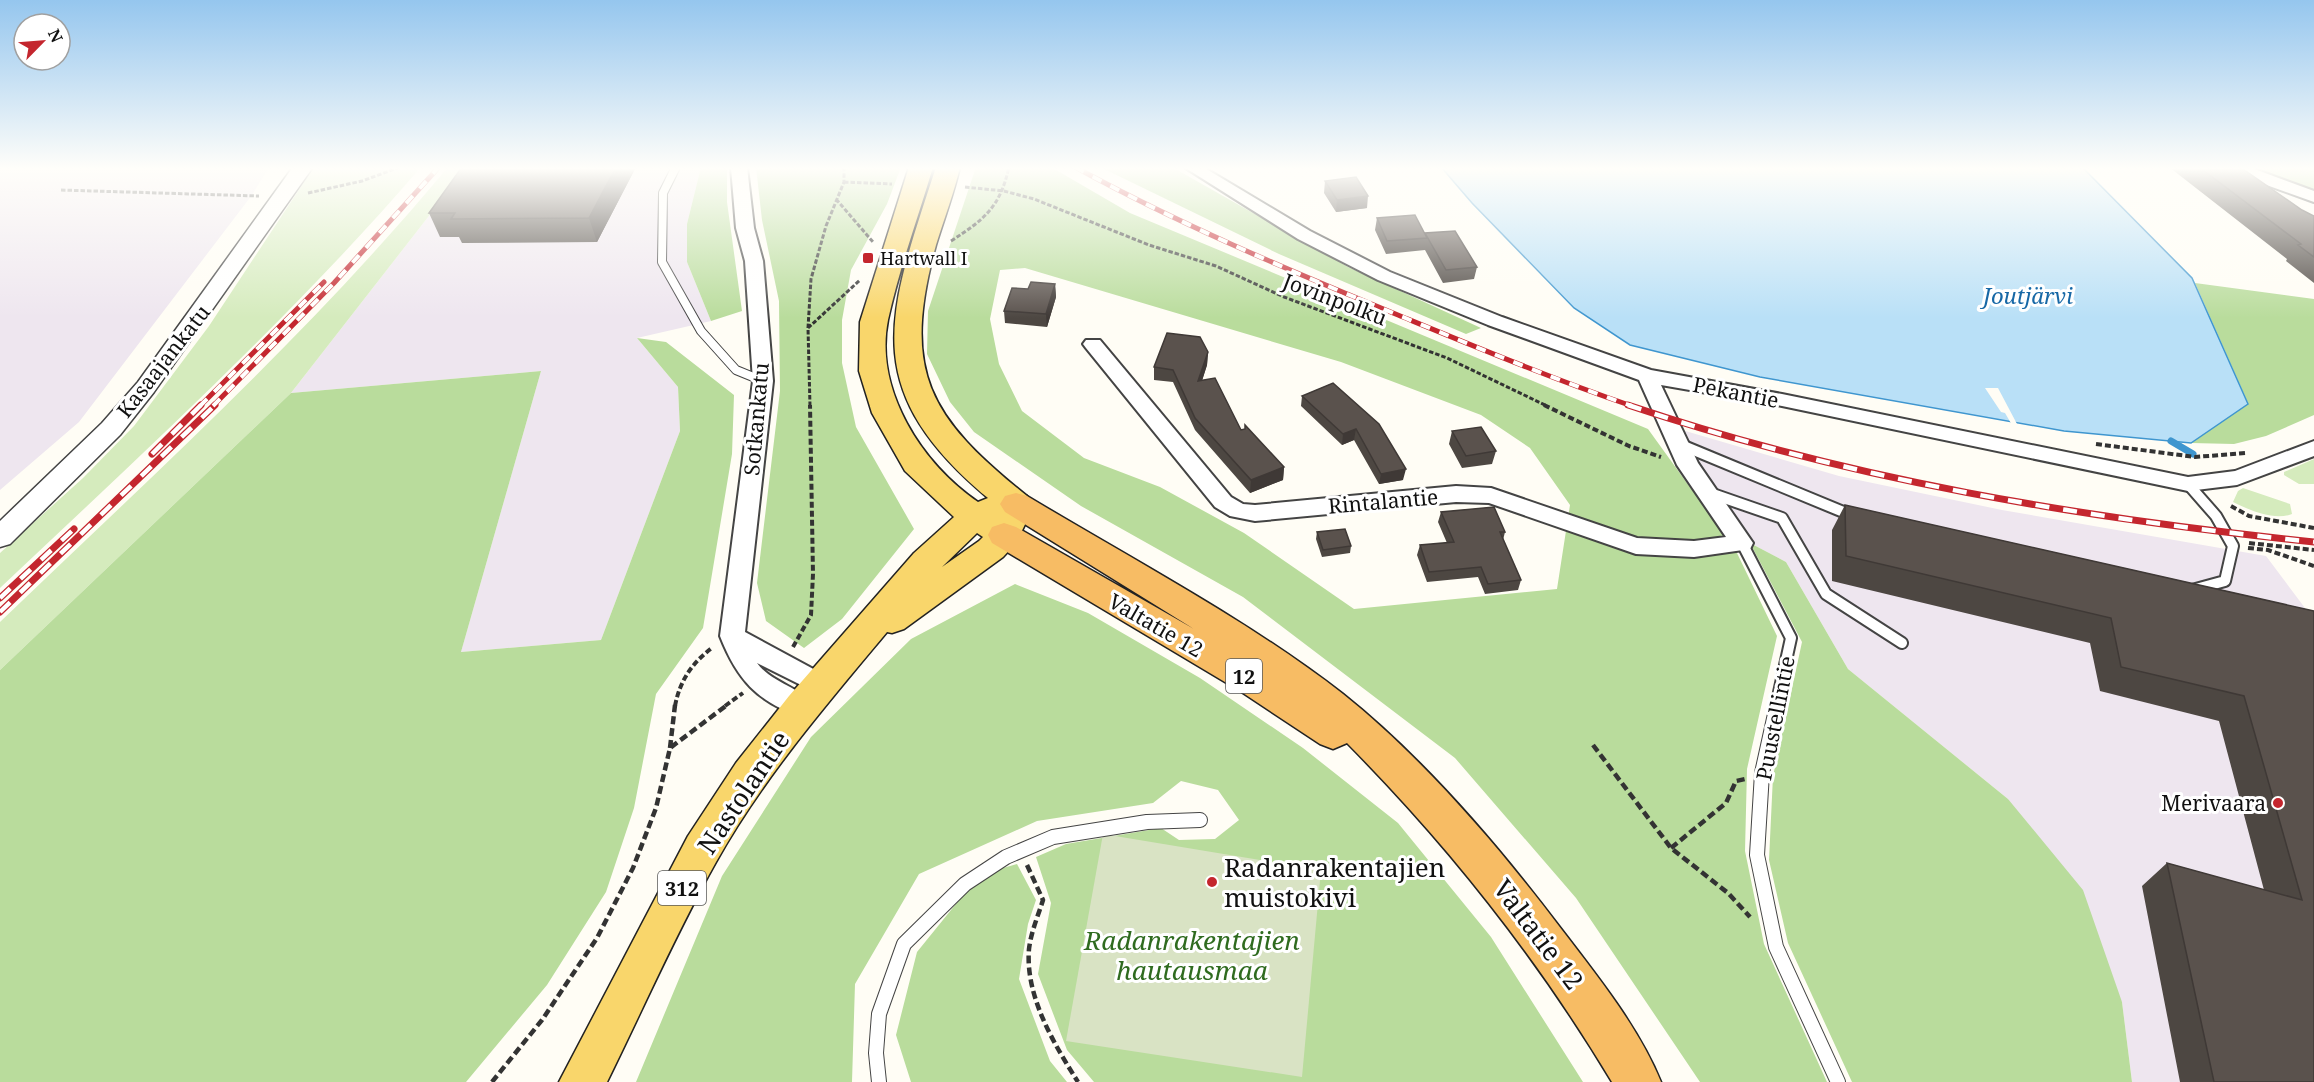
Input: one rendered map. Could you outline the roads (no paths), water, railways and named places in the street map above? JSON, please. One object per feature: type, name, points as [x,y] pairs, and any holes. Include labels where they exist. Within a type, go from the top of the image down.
[{"type":"highway","name":"Valtatie 12","points":[[999,519],[1078,543],[1239,639],[1321,698],[1425,797],[1478,855],[1535,926],[1593,1007],[1638,1082]]},
{"type":"highway","name":"Valtatie 12","points":[[999,519],[1253,681],[1425,797]]},
{"type":"main road","points":[[906,217],[874,322],[873,371],[886,413],[916,464],[936,485],[999,519]]},
{"type":"main road","points":[[940,217],[911,297],[905,330],[906,354],[911,378],[922,405],[940,433],[963,459],[999,519]]},
{"type":"main road","name":"Nastolantie","points":[[582,1082],[702,849],[750,775],[811,696],[858,644],[967,568],[999,519]]},
{"type":"street","name":"Kasaajankatu","points":[[0,537],[111,429],[189,330],[260,217]]},
{"type":"street","name":"Sotkankatu","points":[[744,217],[755,271],[763,381],[732,636],[741,662],[756,682],[811,696]]},
{"type":"street","name":"Pekantie","points":[[1275,217],[1384,276],[1495,321],[1647,376],[1782,400],[2188,484],[2211,484],[2272,466],[2314,448]]},
{"type":"street","name":"Rintalantie","points":[[1093,344],[1223,502],[1238,511],[1255,513],[1456,494],[1491,496],[1636,546],[1694,549],[1742,543]]},
{"type":"street","name":"Puustellintie","points":[[1647,376],[1688,465],[1742,543]]},
{"type":"lane","points":[[663,217],[662,262],[700,331],[736,370],[763,381]]},
{"type":"lane","points":[[1676,443],[1868,522]]},
{"type":"lane","points":[[2183,592],[2225,581],[2232,543],[2216,516],[2188,484]]},
{"type":"lane","points":[[1707,492],[1782,518],[1826,594],[1902,643]]},
{"type":"lane","name":"Puustellintie","points":[[1742,543],[1791,638],[1762,773],[1757,855],[1776,947],[1839,1082]]},
{"type":"lane","points":[[879,1082],[876,1053],[879,1014],[904,944],[965,884],[980,872],[1019,851],[1053,837],[1147,822],[1200,820]]},
{"type":"water","name":"Joutjärvi","points":[[1486,217],[2132,217],[2192,278],[2248,404],[2191,443],[2064,431],[1760,377],[1630,345],[1574,308]]},
{"type":"waterway","points":[[2171,441],[2193,454]]},
{"type":"railway","points":[[213,406],[334,283],[393,217]]},
{"type":"railway","points":[[1174,217],[1357,298],[1573,385],[1632,406]]},
{"type":"railway","points":[[152,454],[324,282]]},
{"type":"railway","points":[[0,612],[215,405]]},
{"type":"railway","points":[[1628,405],[1796,455],[1967,493],[2140,521],[2314,542]]},
{"type":"railway","points":[[0,598],[74,529]]},
{"type":"place","name":"Hartwall I","points":[[868,258]]},
{"type":"place","name":"Merivaara","points":[[2278,803]]},
{"type":"place","name":"Radanrakentajien muistokivi","points":[[1212,882]]},
{"type":"park label","name":"Radanrakentajien hautausmaa","points":[[1192,955]]}]
